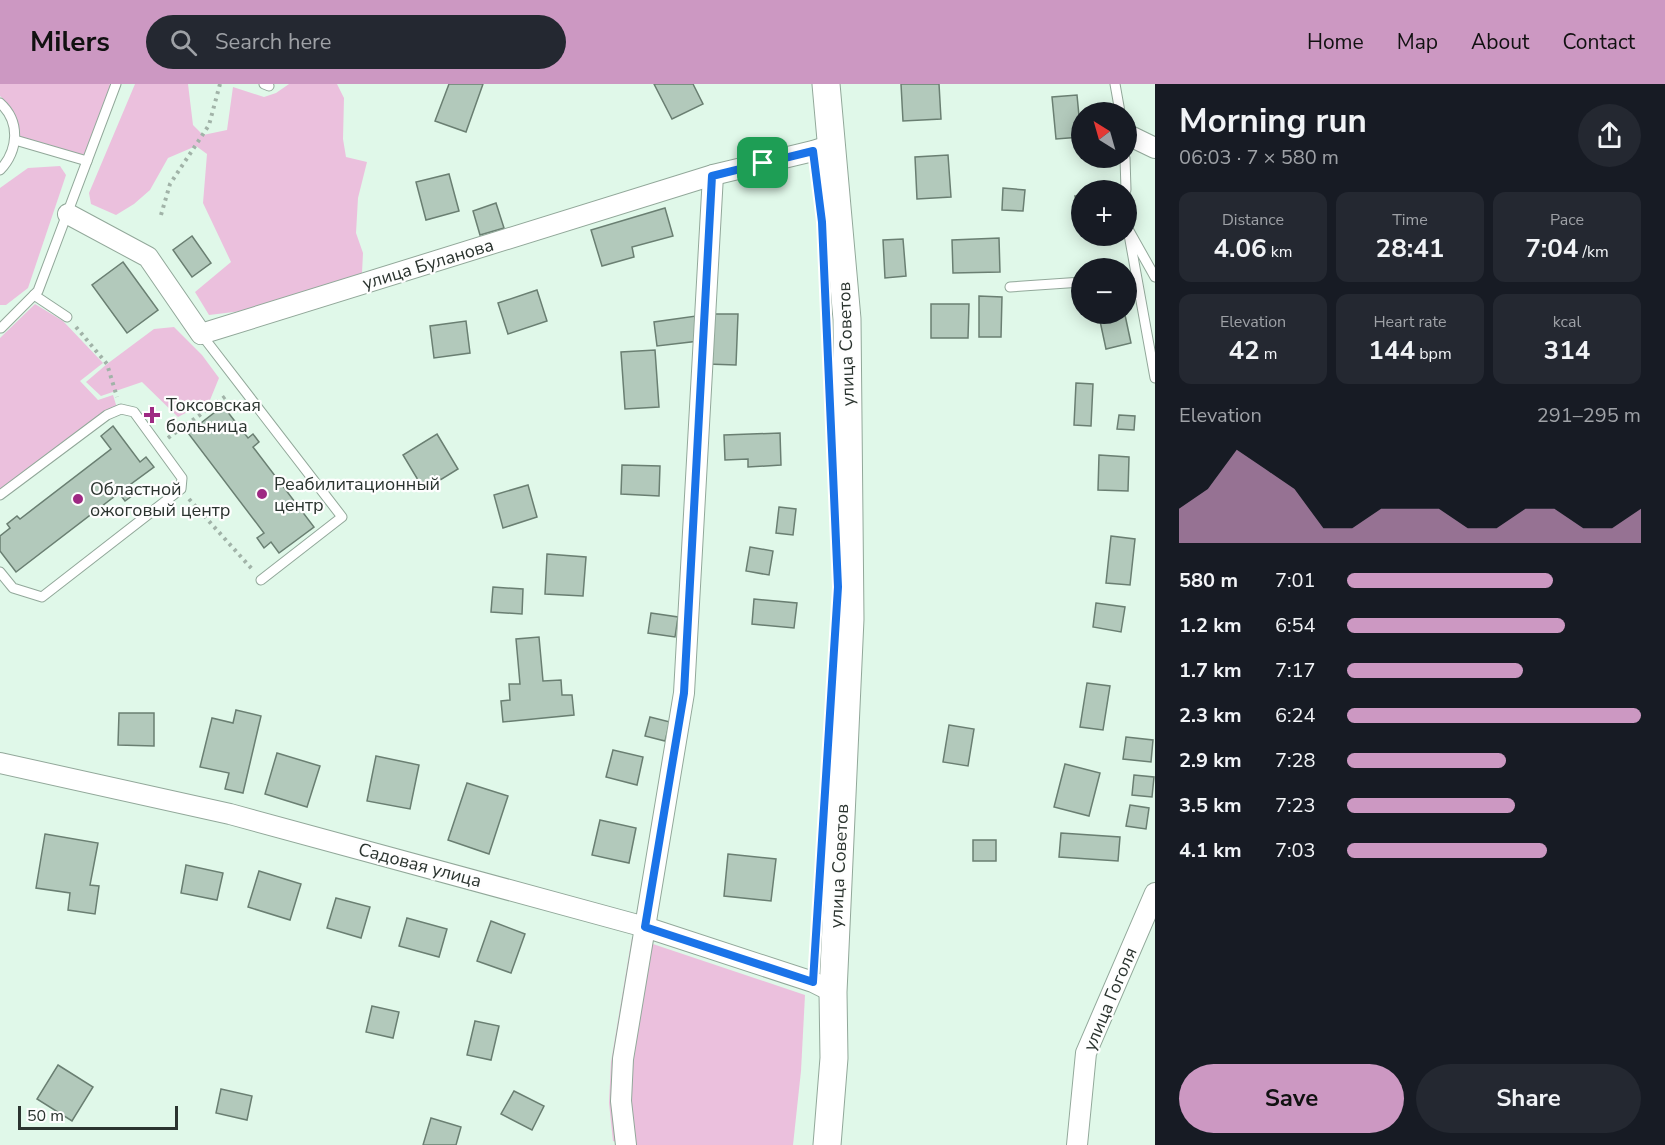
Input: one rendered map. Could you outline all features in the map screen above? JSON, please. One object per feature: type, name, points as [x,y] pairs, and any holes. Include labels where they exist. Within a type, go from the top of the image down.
[{"type":"main road","name":"улица Советов","points":[[826,84],[847,320],[850,620],[833,992],[834,1058],[827,1145]]},
{"type":"street","points":[[1137,139],[1155,148]]},
{"type":"street","name":"улица Буланова","points":[[201,334],[712,176],[832,145]]},
{"type":"street","points":[[626,1145],[621,1101],[623,1059],[684,693],[712,176]]},
{"type":"street","points":[[68,214],[148,257],[201,334]]},
{"type":"street","name":"Садовая улица","points":[[0,763],[230,814],[645,927],[813,982],[833,992]]},
{"type":"street","name":"улица Гоголя","points":[[1077,1145],[1086,1053],[1155,893]]},
{"type":"lane","points":[[0,328],[38,291],[116,84]]},
{"type":"lane","points":[[1115,84],[1118,102]]},
{"type":"lane","points":[[0,103],[10,116],[15,128],[11,156],[0,170]]},
{"type":"lane","points":[[15,140],[87,161]]},
{"type":"lane","points":[[1137,245],[1155,277]]},
{"type":"lane","points":[[1137,278],[1155,378]]},
{"type":"lane","points":[[1011,287],[1071,283]]},
{"type":"lane","points":[[34,295],[67,317]]},
{"type":"lane","points":[[201,334],[342,517],[261,580]]},
{"type":"lane","points":[[0,495],[107,415],[121,409],[134,412],[182,478],[180,489],[42,597],[13,588],[0,572]]},
{"type":"path","points":[[161,215],[170,184],[209,125],[220,84]]},
{"type":"path","points":[[67,317],[107,364],[121,409]]},
{"type":"path","points":[[158,445],[226,396]]},
{"type":"path","points":[[180,489],[261,580]]},
{"type":"shaded area","points":[[0,84],[109,84],[112,86],[84,156],[20,137],[15,114],[0,96]]},
{"type":"shaded area","points":[[135,84],[188,84],[193,125],[203,135],[227,130],[233,87],[264,97],[276,93],[289,84],[337,84],[344,98],[343,139],[346,157],[367,162],[358,198],[356,233],[363,253],[362,273],[242,311],[209,315],[195,292],[231,262],[203,203],[207,154],[196,146],[168,158],[150,190],[134,204],[116,215],[91,204],[89,193]]},
{"type":"shaded area","points":[[60,166],[66,175],[28,288],[6,305],[0,305],[0,188],[28,168]]},
{"type":"shaded area","points":[[35,304],[63,321],[103,363],[80,381],[98,400],[113,395],[117,408],[0,491],[0,338]]},
{"type":"shaded area","points":[[174,327],[202,355],[219,378],[210,400],[178,417],[142,382],[101,396],[86,382],[154,329]]},
{"type":"shaded area","points":[[632,937],[805,995],[801,1071],[793,1145],[626,1145],[613,1141],[609,1103],[611,1062]]},
{"type":"building","points":[[449,84],[483,84],[466,132],[435,121]]},
{"type":"building","points":[[654,84],[693,84],[703,104],[672,119]]},
{"type":"building","points":[[901,84],[939,84],[941,119],[903,121]]},
{"type":"building","points":[[1077,95],[1078,102],[1071,102],[1071,138],[1056,139],[1052,97]]},
{"type":"building","points":[[948,155],[951,197],[917,199],[915,157]]},
{"type":"building","points":[[449,174],[459,211],[426,220],[416,182]]},
{"type":"building","points":[[1003,188],[1025,190],[1023,211],[1002,210]]},
{"type":"building","points":[[496,203],[504,228],[480,235],[473,211]]},
{"type":"building","points":[[665,208],[673,236],[632,247],[634,257],[602,266],[591,230]]},
{"type":"building","points":[[192,236],[211,263],[192,277],[173,250]]},
{"type":"building","points":[[999,238],[1000,272],[953,273],[952,240]]},
{"type":"building","points":[[903,239],[906,276],[885,278],[883,240]]},
{"type":"building","points":[[123,262],[158,310],[127,333],[92,285]]},
{"type":"building","points":[[537,290],[547,321],[508,334],[498,303]]},
{"type":"building","points":[[979,296],[1002,297],[1001,337],[979,337]]},
{"type":"building","points":[[931,304],[969,304],[968,338],[931,338]]},
{"type":"building","points":[[708,314],[738,314],[736,365],[707,364]]},
{"type":"building","points":[[696,316],[699,341],[657,346],[654,322]]},
{"type":"building","points":[[466,321],[470,353],[434,358],[430,326]]},
{"type":"building","points":[[1101,324],[1127,324],[1131,343],[1106,349]]},
{"type":"building","points":[[655,350],[659,407],[625,409],[621,352]]},
{"type":"building","points":[[1076,383],[1093,384],[1091,426],[1074,425]]},
{"type":"building","name":"Реабилитационный центр","points":[[223,406],[248,438],[253,434],[259,442],[253,447],[314,527],[279,553],[271,542],[264,548],[257,538],[264,533],[188,433]]},
{"type":"building","points":[[1119,415],[1135,416],[1134,430],[1117,429]]},
{"type":"building","name":"Областной ожоговый центр","points":[[113,426],[140,462],[146,457],[154,467],[127,487],[133,495],[125,501],[119,493],[16,572],[0,551],[0,536],[10,528],[7,524],[17,516],[20,519],[111,449],[101,436]]},
{"type":"building","points":[[780,433],[781,465],[748,467],[748,459],[725,460],[724,435]]},
{"type":"building","points":[[437,434],[458,469],[424,490],[403,455]]},
{"type":"building","points":[[1099,455],[1129,457],[1128,491],[1098,490]]},
{"type":"building","points":[[622,465],[660,466],[659,496],[621,494]]},
{"type":"building","points":[[528,485],[537,517],[503,528],[494,495]]},
{"type":"building","points":[[779,507],[796,509],[793,535],[776,533]]},
{"type":"building","points":[[1111,536],[1135,539],[1130,585],[1106,583]]},
{"type":"building","points":[[750,547],[773,551],[769,575],[746,571]]},
{"type":"building","points":[[547,554],[586,557],[583,596],[545,594]]},
{"type":"building","points":[[493,587],[523,589],[522,614],[491,612]]},
{"type":"building","points":[[754,599],[797,603],[794,628],[752,624]]},
{"type":"building","points":[[1096,603],[1125,607],[1121,632],[1093,627]]},
{"type":"building","points":[[651,613],[678,617],[675,637],[648,633]]},
{"type":"building","points":[[539,637],[543,681],[561,680],[562,695],[572,695],[574,715],[503,722],[501,701],[510,700],[509,684],[520,684],[516,639]]},
{"type":"building","points":[[1087,683],[1110,686],[1103,730],[1080,727]]},
{"type":"building","points":[[236,710],[261,716],[243,793],[225,789],[229,773],[200,767],[212,718],[233,723]]},
{"type":"building","points":[[119,713],[154,713],[154,746],[118,745]]},
{"type":"building","points":[[650,717],[670,722],[665,741],[645,736]]},
{"type":"building","points":[[949,725],[974,729],[968,766],[943,762]]},
{"type":"building","points":[[1126,737],[1153,740],[1151,762],[1123,759]]},
{"type":"building","points":[[613,750],[643,757],[637,785],[606,777]]},
{"type":"building","points":[[277,753],[320,766],[307,807],[265,794]]},
{"type":"building","points":[[376,756],[419,765],[410,809],[367,801]]},
{"type":"building","points":[[1065,764],[1100,773],[1089,816],[1054,807]]},
{"type":"building","points":[[1134,775],[1154,777],[1152,797],[1132,795]]},
{"type":"building","points":[[467,783],[508,796],[489,854],[448,840]]},
{"type":"building","points":[[1130,805],[1149,808],[1146,829],[1126,826]]},
{"type":"building","points":[[600,820],[636,828],[629,863],[592,855]]},
{"type":"building","points":[[1061,833],[1120,837],[1118,861],[1059,857]]},
{"type":"building","points":[[45,834],[98,843],[90,885],[99,886],[95,914],[68,910],[70,893],[36,888]]},
{"type":"building","points":[[973,840],[996,840],[996,861],[973,861]]},
{"type":"building","points":[[728,854],[776,859],[771,901],[724,896]]},
{"type":"building","points":[[186,865],[223,873],[217,900],[181,893]]},
{"type":"building","points":[[259,871],[301,884],[290,920],[248,907]]},
{"type":"building","points":[[336,898],[370,907],[361,938],[327,928]]},
{"type":"building","points":[[407,918],[447,929],[439,957],[399,946]]},
{"type":"building","points":[[491,921],[525,934],[511,973],[477,961]]},
{"type":"building","points":[[372,1006],[399,1012],[393,1038],[366,1032]]},
{"type":"building","points":[[475,1021],[499,1026],[491,1060],[467,1055]]},
{"type":"building","points":[[58,1065],[93,1087],[72,1121],[37,1099]]},
{"type":"building","points":[[221,1089],[252,1096],[247,1120],[216,1113]]},
{"type":"building","points":[[514,1091],[544,1106],[532,1130],[501,1114]]},
{"type":"building","points":[[431,1118],[461,1127],[456,1145],[423,1145]]},
{"type":"place","name":"Токсовская больница","points":[[152,415]]},
{"type":"place","name":"Реабилитационный центр","points":[[262,494]]},
{"type":"place","name":"Областной ожоговый центр","points":[[78,499]]},
{"type":"route","points":[[813,151],[822,222],[838,587],[813,982],[645,927],[684,693],[712,176],[763,163],[813,151]]}]
